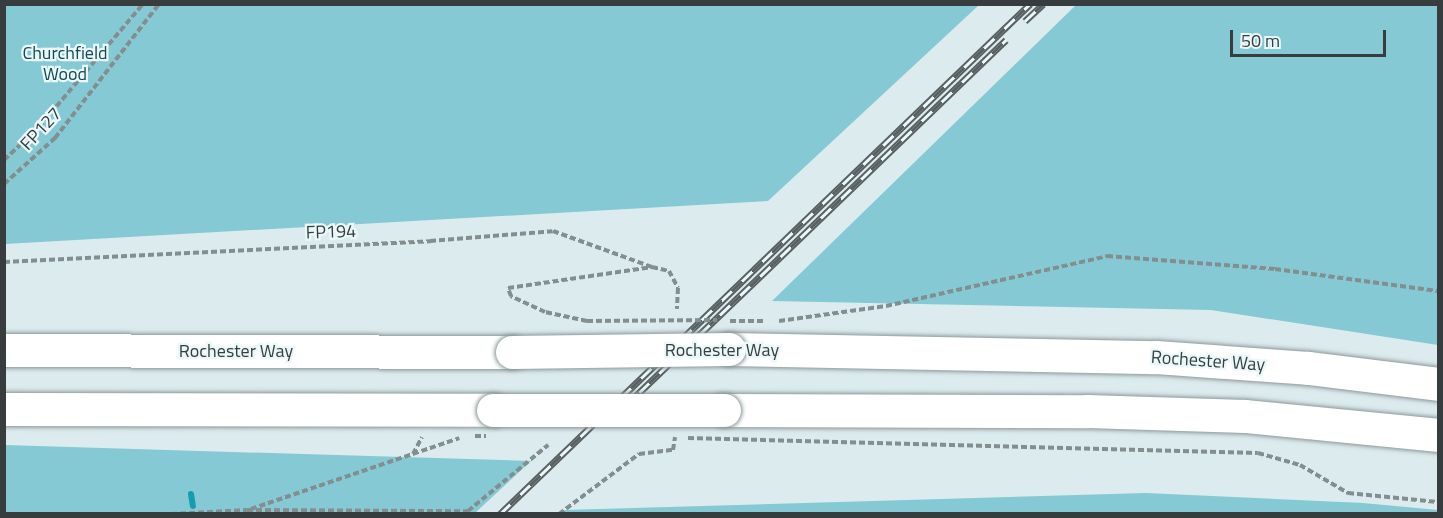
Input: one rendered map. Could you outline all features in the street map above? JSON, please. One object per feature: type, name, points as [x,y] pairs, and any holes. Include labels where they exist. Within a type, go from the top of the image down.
[{"type":"highway","name":"Rochester Way","points":[[4,350],[512,352],[729,349],[1156,357],[1308,368],[1438,384]]},
{"type":"highway","points":[[4,409],[484,423],[724,410],[1234,416],[1438,435]]},
{"type":"path","points":[[4,160],[39,127],[143,4]]},
{"type":"path","name":"FP127","points":[[4,184],[55,138],[159,4]]},
{"type":"path","name":"FP194","points":[[4,262],[430,241],[553,231],[669,271],[678,288],[677,309]]},
{"type":"path","points":[[652,267],[508,288],[511,296],[545,312],[587,321],[804,320],[886,306],[1107,255],[1275,269],[1438,291]]},
{"type":"path","points":[[247,510],[462,437],[484,423]]},
{"type":"path","points":[[413,453],[421,437],[431,437]]},
{"type":"path","points":[[441,437],[462,437]]},
{"type":"path","points":[[560,511],[618,473],[639,454],[673,450],[674,437],[722,442],[1258,453],[1300,465],[1347,493],[1438,502]]},
{"type":"path","points":[[171,513],[247,510],[468,511],[548,446]]},
{"type":"green space","points":[[1077,4],[1438,5],[1438,345],[1211,310],[772,301]]},
{"type":"green space","name":"Churchfield Wood","points":[[4,5],[979,5],[768,201],[5,244]]},
{"type":"green space","points":[[5,445],[531,461],[475,513],[5,514]]},
{"type":"green space","points":[[1146,493],[1363,503],[1438,510],[1438,513],[565,514],[564,510]]},
{"type":"waterway","points":[[191,494],[193,506]]},
{"type":"railway","points":[[500,514],[1030,4]]},
{"type":"railway","points":[[1025,21],[1043,4]]},
{"type":"railway","points":[[619,412],[1006,40]]}]
